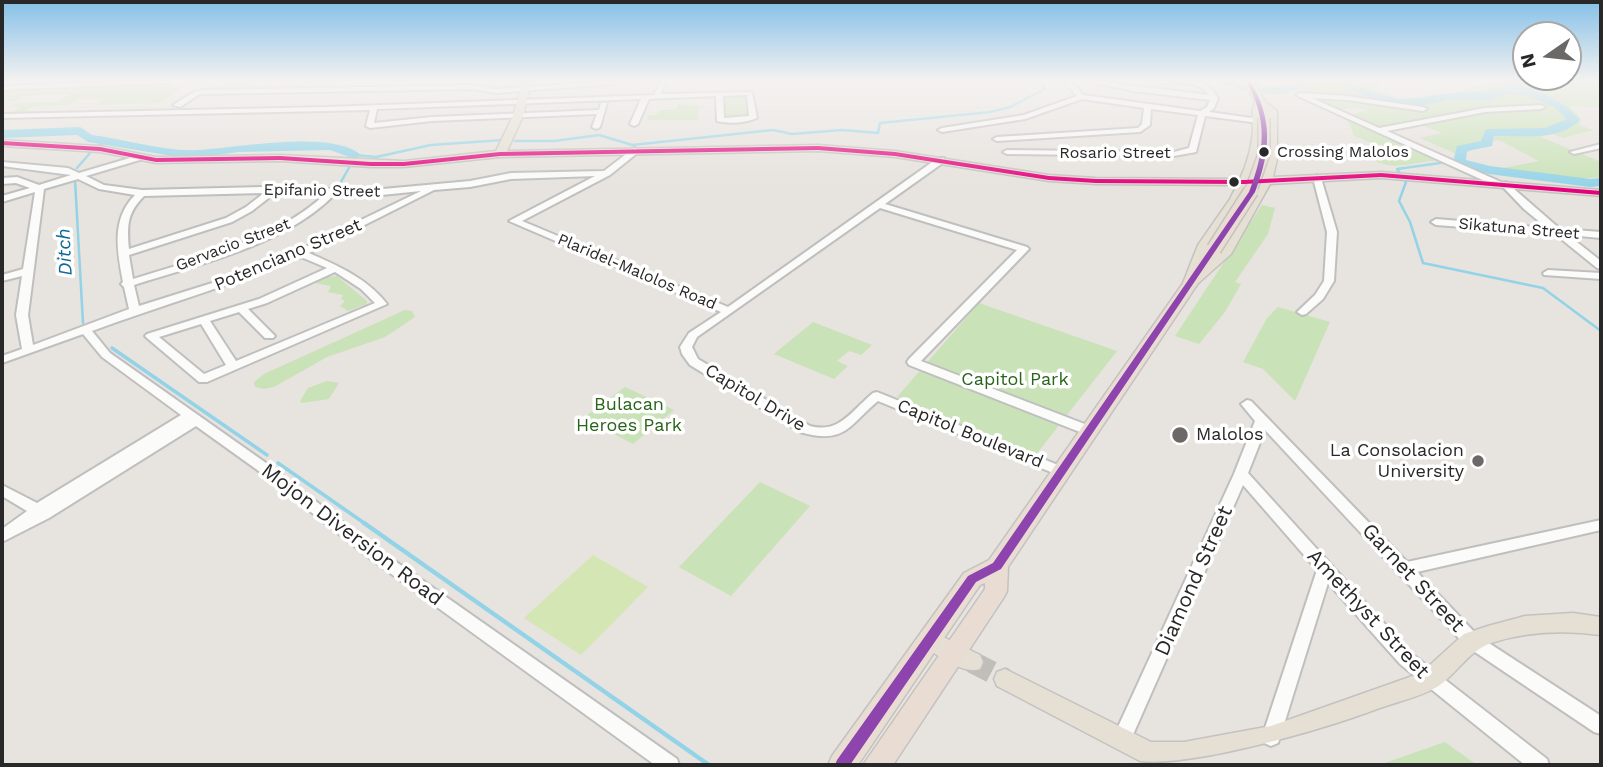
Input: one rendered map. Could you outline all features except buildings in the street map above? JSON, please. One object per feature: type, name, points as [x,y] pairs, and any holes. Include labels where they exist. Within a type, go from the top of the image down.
[{"type":"highway","points":[[842,765],[972,579],[997,566],[1252,192],[1265,156],[1261,117]]},
{"type":"highway","points":[[877,765],[962,657],[996,592],[997,566]]},
{"type":"main road","points":[[500,153],[519,117]]},
{"type":"main road","points":[[1190,283],[1227,251],[1267,180],[1272,159],[1272,117]]},
{"type":"main road","points":[[1190,283],[1204,245],[1236,199],[1244,182],[1262,120]]},
{"type":"main road","points":[[2,144],[100,149],[177,161],[280,158],[371,164],[500,153],[818,148],[941,160],[1003,172],[1096,181],[1244,182],[1402,177],[1601,193]]},
{"type":"main road","points":[[1005,679],[1121,740],[1149,752],[1164,755],[1207,751],[1271,737],[1429,680],[1472,641],[1525,625],[1573,622],[1601,626]]},
{"type":"main road","points":[[929,639],[962,657]]},
{"type":"street","points":[[372,117],[370,127],[432,119],[496,117]]},
{"type":"street","points":[[596,127],[599,117]]},
{"type":"street","points":[[634,124],[637,117]]},
{"type":"street","points":[[720,117],[728,121],[753,117]]},
{"type":"street","points":[[942,130],[1026,117]]},
{"type":"street","points":[[997,139],[1140,130],[1146,125],[1147,117]]},
{"type":"street","name":"Rosario Street","points":[[1007,152],[1187,152],[1193,150],[1201,117]]},
{"type":"street","points":[[1235,117],[1262,120]]},
{"type":"street","points":[[1349,117],[1502,184],[1601,266]]},
{"type":"street","points":[[1379,130],[1446,117]]},
{"type":"street","points":[[978,126],[997,139],[1007,152],[1003,172]]},
{"type":"street","points":[[1574,152],[1601,146]]},
{"type":"street","name":"Plaridel-Malolos Road","points":[[637,150],[607,173],[514,221],[729,311],[941,160]]},
{"type":"street","points":[[2,199],[140,157]]},
{"type":"street","name":"Epifanio Street","points":[[2,164],[68,171],[102,187],[142,193],[273,190],[372,193],[542,173],[607,173]]},
{"type":"street","points":[[1302,312],[1319,297],[1329,281],[1332,232],[1317,178]]},
{"type":"street","points":[[2,181],[17,180],[40,188]]},
{"type":"street","name":"Potenciano Street","points":[[135,311],[248,275],[300,253],[436,187]]},
{"type":"street","points":[[28,351],[22,315],[40,188]]},
{"type":"street","points":[[126,253],[229,220],[249,209],[273,190]]},
{"type":"street","points":[[2,360],[135,311],[126,284],[123,227],[127,211],[142,193]]},
{"type":"street","name":"Gervacio Street","points":[[126,284],[283,228],[323,204],[331,193]]},
{"type":"street","points":[[877,204],[1024,248],[913,362],[1090,431]]},
{"type":"street","name":"Sikatuna Street","points":[[1436,222],[1601,235]]},
{"type":"street","points":[[300,253],[336,268],[358,282],[382,304],[203,379],[151,336],[286,292],[336,268]]},
{"type":"street","points":[[2,278],[29,271]]},
{"type":"street","points":[[1548,273],[1601,276]]},
{"type":"street","points":[[241,308],[269,336]]},
{"type":"street","name":"Capitol Drive","points":[[729,311],[694,335],[686,347],[688,354],[694,362],[805,429],[818,434],[834,433],[877,396]]},
{"type":"street","points":[[203,319],[233,366]]},
{"type":"street","name":"Mojon Diversion Road","points":[[85,329],[106,355],[261,466],[377,556],[670,765]]},
{"type":"street","name":"Capitol Boulevard","points":[[877,396],[1063,472]]},
{"type":"street","name":"Garnet Street","points":[[1247,404],[1472,641],[1601,726]]},
{"type":"street","points":[[2,536],[192,418]]},
{"type":"street","name":"Diamond Street","points":[[1121,740],[1241,474],[1262,420]]},
{"type":"street","name":"Amethyst Street","points":[[1241,474],[1406,659],[1429,680],[1540,765]]},
{"type":"street","points":[[2,490],[41,512]]},
{"type":"street","points":[[1405,569],[1601,525]]},
{"type":"street","points":[[1271,737],[1325,569]]},
{"type":"green space","points":[[648,117],[698,117],[698,120],[647,120]]},
{"type":"green space","points":[[722,117],[749,117],[749,119],[722,119]]},
{"type":"green space","points":[[1352,117],[1579,117],[1579,125],[1593,130],[1563,138],[1552,134],[1541,137],[1601,162],[1601,177],[1582,179],[1512,171],[1503,168],[1539,161],[1499,140],[1482,142],[1489,146],[1476,148],[1461,156],[1420,138],[1442,133],[1413,122],[1377,127],[1406,142],[1399,144],[1423,155],[1432,154],[1444,160],[1401,165],[1382,164],[1362,152],[1382,147],[1354,136],[1347,119],[1354,118]]},
{"type":"green space","points":[[1262,205],[1275,208],[1268,234],[1235,282],[1241,284],[1225,312],[1199,344],[1175,336]]},
{"type":"green space","points":[[337,276],[367,301],[367,304],[348,311],[340,306],[345,301],[341,299],[343,295],[328,292],[331,286],[315,283]]},
{"type":"green space","name":"Capitol Park","points":[[979,303],[1117,351],[1035,456],[897,397]]},
{"type":"green space","points":[[1278,307],[1330,322],[1295,401],[1263,369],[1243,362],[1267,318]]},
{"type":"green space","points":[[405,310],[412,311],[415,317],[385,337],[327,357],[274,387],[255,387],[254,382],[264,374]]},
{"type":"green space","points":[[813,322],[872,345],[861,355],[849,351],[837,361],[848,366],[834,379],[774,354]]},
{"type":"green space","points":[[327,381],[339,383],[329,399],[302,403],[300,401],[308,388]]},
{"type":"green space","name":"Bulacan Heroes Park","points":[[625,387],[674,410],[633,444],[583,418]]},
{"type":"green space","points":[[760,482],[810,506],[731,596],[679,567]]},
{"type":"green space","points":[[593,555],[648,587],[581,655],[524,618]]},
{"type":"green space","points":[[1445,742],[1477,765],[1379,765]]},
{"type":"waterway","points":[[515,141],[554,141],[599,135],[632,145],[773,130],[792,134],[842,130],[878,133],[880,123],[942,117]]},
{"type":"waterway","points":[[1572,117],[1574,120],[1556,130],[1490,132],[1488,143],[1461,149],[1459,162],[1489,170],[1590,183],[1601,182]]},
{"type":"waterway","points":[[2,134],[80,131],[88,138],[179,153],[198,154],[238,148],[332,146],[355,155]]},
{"type":"waterway","name":"Ditch","points":[[98,146],[110,140]]},
{"type":"waterway","points":[[352,161],[355,155],[376,157],[431,145],[503,140]]},
{"type":"waterway","name":"Ditch","points":[[77,168],[90,153]]},
{"type":"waterway","points":[[1447,162],[1397,169],[1406,182],[1399,201],[1410,222],[1423,263],[1543,288],[1601,331]]},
{"type":"waterway","points":[[338,187],[350,166]]},
{"type":"waterway","name":"Ditch","points":[[75,180],[83,323]]},
{"type":"waterway","points":[[112,348],[267,455]]},
{"type":"waterway","points":[[278,463],[367,525]]},
{"type":"waterway","points":[[364,523],[709,765]]},
{"type":"tunnel","points":[[972,662],[1005,679]]},
{"type":"transit line","points":[[842,765],[972,579],[997,566],[1252,192],[1265,149],[1263,117]]},
{"type":"transit line","points":[[2,143],[100,149],[156,160],[280,158],[371,164],[404,164],[500,154],[818,148],[895,154],[1049,178],[1096,181],[1244,182],[1381,175],[1601,193]]},
{"type":"place","name":"Crossing Malolos","points":[[1264,152]]},
{"type":"place","name":"Malolos","points":[[1180,435]]},
{"type":"place","name":"La Consolacion University","points":[[1478,461]]}]
